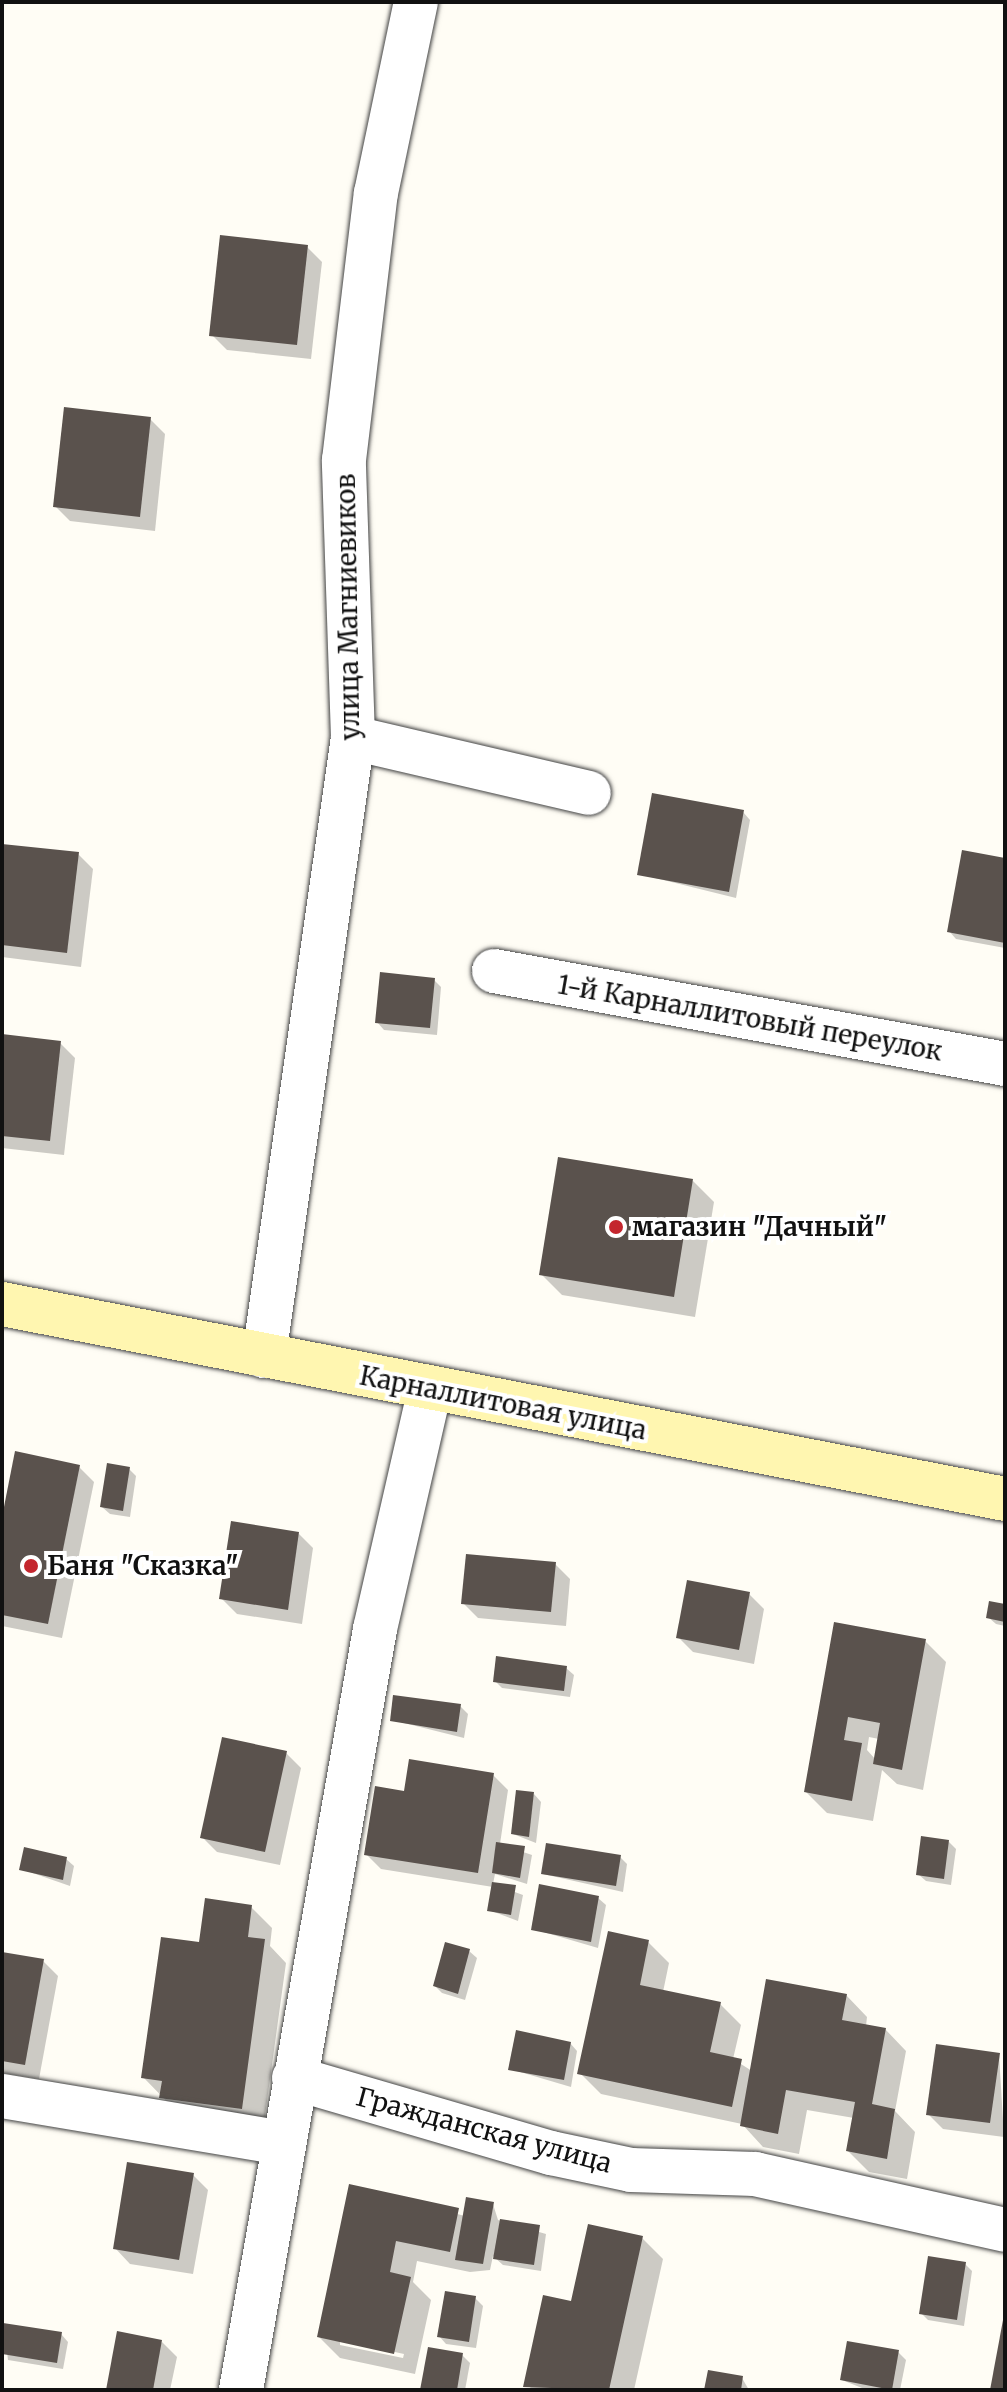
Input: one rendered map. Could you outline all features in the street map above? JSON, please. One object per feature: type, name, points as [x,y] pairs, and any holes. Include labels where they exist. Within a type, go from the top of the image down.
[{"type":"street","name":"улица Магниевиков","points":[[264,1356],[353,738],[344,460],[376,193],[416,2]]},
{"type":"street","points":[[353,738],[589,793]]},
{"type":"street","name":"1-й Карналлитовый переулок","points":[[494,971],[1005,1064]]},
{"type":"street","name":"Карналлитовая улица","points":[[2,1304],[1005,1499]]},
{"type":"street","points":[[241,2390],[282,2143],[375,1629],[430,1388]]},
{"type":"street","name":"Гражданская улица","points":[[294,2078],[565,2156],[631,2170],[755,2174],[1005,2230]]},
{"type":"street","points":[[2,2096],[282,2143]]},
{"type":"building","points":[[220,235],[308,245],[297,345],[209,336]]},
{"type":"building","points":[[64,407],[151,417],[140,517],[53,507]]},
{"type":"building","points":[[652,793],[744,810],[729,892],[637,875]]},
{"type":"building","points":[[2,844],[79,852],[67,953],[2,945]]},
{"type":"building","points":[[962,850],[1005,858],[1005,943],[947,932]]},
{"type":"building","points":[[380,972],[435,978],[430,1028],[375,1023]]},
{"type":"building","points":[[2,1034],[61,1041],[50,1141],[2,1136]]},
{"type":"building","name":"магазин \"Дачный\"","points":[[558,1157],[693,1179],[674,1297],[539,1275]]},
{"type":"building","name":"Баня \"Сказка\"","points":[[15,1451],[80,1465],[48,1624],[2,1615],[2,1517]]},
{"type":"building","points":[[107,1463],[130,1467],[123,1511],[100,1507]]},
{"type":"building","points":[[231,1521],[299,1532],[288,1610],[219,1599]]},
{"type":"building","points":[[466,1554],[556,1562],[551,1612],[461,1604]]},
{"type":"building","points":[[687,1580],[750,1592],[739,1650],[676,1638]]},
{"type":"building","points":[[989,1601],[1005,1604],[1005,1622],[986,1618]]},
{"type":"building","points":[[834,1622],[926,1639],[902,1770],[873,1764],[880,1723],[848,1717],[844,1740],[862,1743],[852,1801],[804,1792]]},
{"type":"building","points":[[496,1656],[567,1666],[564,1691],[493,1682]]},
{"type":"building","points":[[393,1695],[461,1704],[457,1732],[390,1721]]},
{"type":"building","points":[[222,1737],[287,1751],[265,1852],[200,1838]]},
{"type":"building","points":[[409,1759],[494,1773],[478,1873],[364,1855],[375,1786],[404,1791]]},
{"type":"building","points":[[516,1790],[534,1792],[529,1837],[511,1834]]},
{"type":"building","points":[[921,1836],[949,1840],[944,1879],[916,1875]]},
{"type":"building","points":[[496,1842],[525,1846],[520,1878],[492,1873]]},
{"type":"building","points":[[546,1843],[621,1855],[616,1886],[541,1874]]},
{"type":"building","points":[[24,1847],[67,1857],[63,1880],[19,1870]]},
{"type":"building","points":[[492,1882],[516,1885],[511,1915],[487,1911]]},
{"type":"building","points":[[539,1884],[599,1896],[591,1942],[531,1930]]},
{"type":"building","points":[[205,1898],[252,1905],[248,1937],[265,1939],[242,2109],[159,2098],[162,2081],[141,2078],[161,1937],[199,1942]]},
{"type":"building","points":[[608,1931],[649,1940],[640,1985],[721,2002],[710,2052],[742,2059],[732,2107],[577,2074]]},
{"type":"building","points":[[445,1942],[470,1949],[458,1994],[433,1986]]},
{"type":"building","points":[[2,1952],[44,1959],[25,2065],[2,2061]]},
{"type":"building","points":[[766,1979],[847,1994],[842,2020],[886,2028],[872,2104],[895,2109],[887,2159],[846,2151],[855,2102],[786,2090],[778,2134],[740,2126]]},
{"type":"building","points":[[516,2030],[571,2042],[564,2080],[508,2070]]},
{"type":"building","points":[[936,2044],[1000,2053],[990,2123],[926,2115]]},
{"type":"building","points":[[127,2162],[194,2173],[179,2260],[113,2249]]},
{"type":"building","points":[[349,2184],[459,2208],[450,2252],[396,2241],[390,2272],[411,2277],[394,2354],[317,2337]]},
{"type":"building","points":[[466,2197],[494,2202],[483,2264],[455,2260]]},
{"type":"building","points":[[500,2219],[540,2225],[534,2265],[493,2259]]},
{"type":"building","points":[[588,2224],[643,2236],[609,2390],[523,2387],[543,2295],[571,2301]]},
{"type":"building","points":[[928,2256],[966,2262],[957,2320],[919,2314]]},
{"type":"building","points":[[445,2291],[476,2296],[469,2342],[437,2337]]},
{"type":"building","points":[[1003,2320],[1005,2390],[990,2390]]},
{"type":"building","points":[[3,2323],[62,2332],[57,2363],[2,2354]]},
{"type":"building","points":[[117,2331],[162,2340],[153,2390],[106,2390]]},
{"type":"building","points":[[847,2341],[899,2350],[892,2390],[840,2380]]},
{"type":"building","points":[[428,2347],[463,2353],[457,2390],[420,2390]]},
{"type":"building","points":[[708,2370],[743,2376],[741,2390],[704,2390]]},
{"type":"place","name":"магазин \"Дачный\"","points":[[616,1227]]},
{"type":"place","name":"Баня \"Сказка\"","points":[[31,1566]]}]
